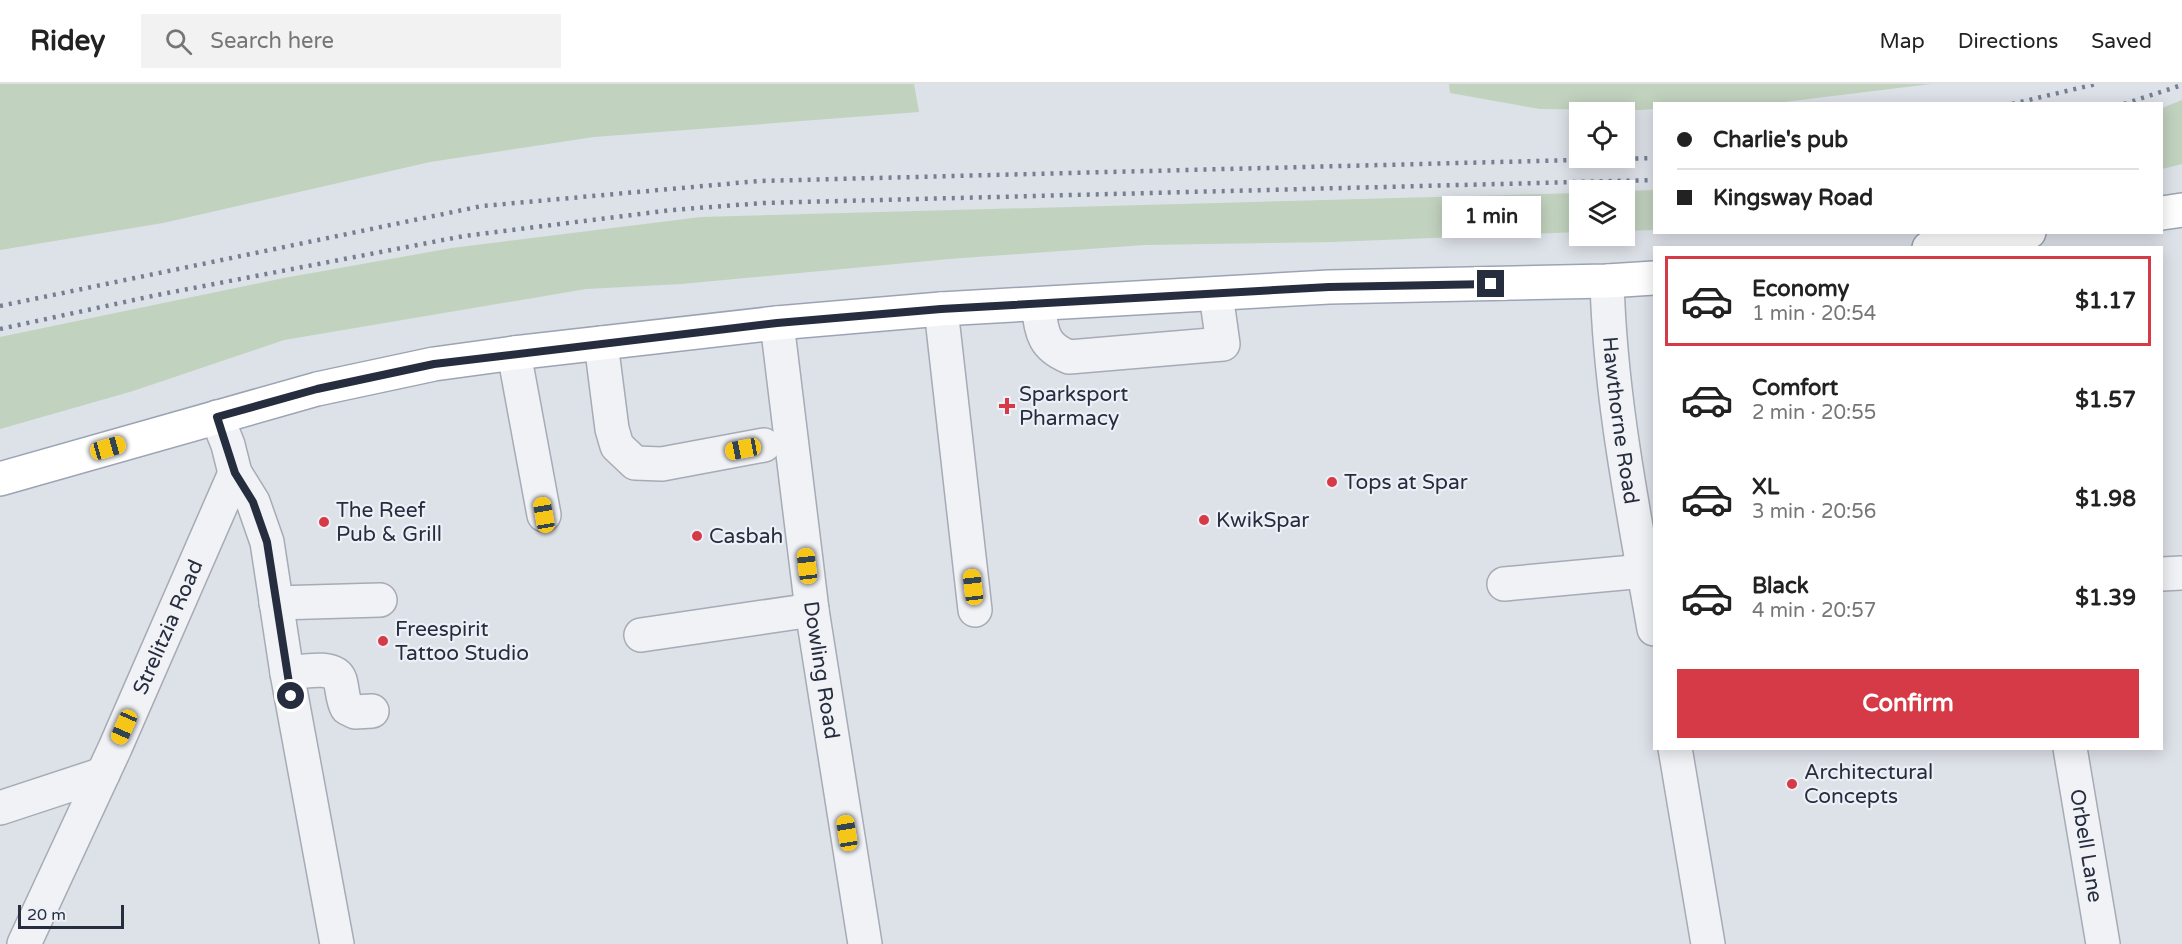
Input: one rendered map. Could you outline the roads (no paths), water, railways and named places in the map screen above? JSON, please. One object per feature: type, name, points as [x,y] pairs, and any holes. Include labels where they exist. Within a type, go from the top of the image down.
[{"type":"main road","points":[[2163,213],[2182,210]]},
{"type":"main road","points":[[1942,246],[2016,234]]},
{"type":"main road","points":[[0,479],[217,417],[372,377],[514,352],[777,323],[941,309],[1329,287],[1653,278]]},
{"type":"street","name":"Hawthorne Road","points":[[1607,281],[1608,336],[1642,484],[1644,571],[1653,623]]},
{"type":"street","points":[[1038,305],[1043,335],[1054,351],[1070,357],[1223,344],[1215,294]]},
{"type":"street","points":[[941,309],[975,610]]},
{"type":"street","name":"Dowling Road","points":[[777,323],[812,610],[865,944]]},
{"type":"street","points":[[601,343],[612,429],[617,446],[635,463],[662,464],[764,445]]},
{"type":"street","points":[[514,352],[544,515]]},
{"type":"street","points":[[217,417],[235,473],[253,502],[267,542],[287,673],[337,944]]},
{"type":"street","name":"Strelitzia Road","points":[[24,944],[103,774],[235,473]]},
{"type":"street","points":[[1504,584],[1644,571]]},
{"type":"street","points":[[2163,574],[2182,573]]},
{"type":"street","points":[[276,603],[380,600]]},
{"type":"street","points":[[641,635],[812,610]]},
{"type":"street","points":[[287,673],[326,670],[333,673],[340,681],[347,708],[355,712],[372,711]]},
{"type":"street","points":[[1675,750],[1700,943]]},
{"type":"street","name":"Orbell Lane","points":[[2070,750],[2103,944]]},
{"type":"street","points":[[0,808],[103,774]]},
{"type":"railway","points":[[2020,102],[2096,84]]},
{"type":"railway","points":[[2130,102],[2182,85]]},
{"type":"railway","points":[[0,306],[482,206],[759,181],[1653,158]]},
{"type":"railway","points":[[0,329],[157,295],[464,236],[672,210],[763,203],[1653,180]]},
{"type":"place","name":"Sparksport Pharmacy","points":[[1007,406]]},
{"type":"place","name":"Tops at Spar","points":[[1332,482]]},
{"type":"place","name":"KwikSpar","points":[[1204,520]]},
{"type":"place","name":"The Reef Pub & Grill","points":[[324,522]]},
{"type":"place","name":"Casbah","points":[[697,536]]},
{"type":"place","name":"Freespirit Tattoo Studio","points":[[383,641]]},
{"type":"place","name":"Architectural Concepts","points":[[1792,784]]}]
